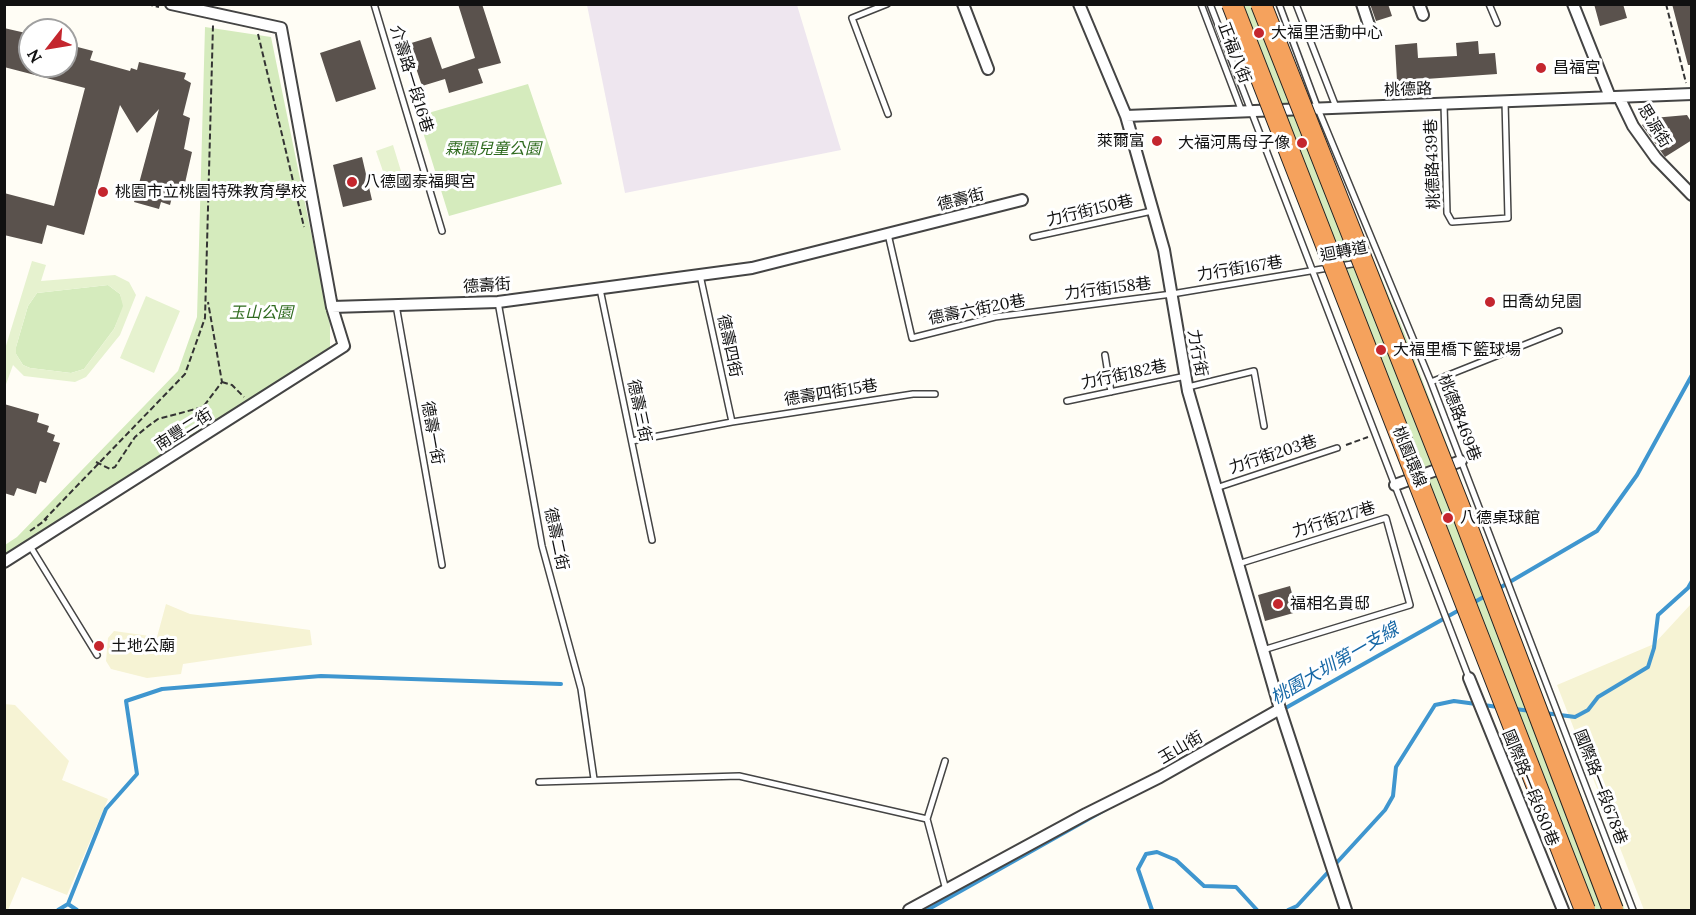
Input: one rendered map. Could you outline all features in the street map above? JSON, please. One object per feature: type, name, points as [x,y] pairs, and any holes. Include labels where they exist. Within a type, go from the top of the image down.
[{"type":"highway","name":"桃園環線","points":[[1232,4],[1585,910]]},
{"type":"highway","name":"桃園環線","points":[[1261,4],[1462,513],[1613,910]]},
{"type":"street","points":[[963,4],[988,69]]},
{"type":"street","name":"力行街","points":[[1078,4],[1126,117],[1164,250],[1187,382],[1280,709]]},
{"type":"street","points":[[1362,4],[1369,25]]},
{"type":"street","name":"思源街","points":[[1573,4],[1615,97],[1633,126],[1656,158],[1692,195]]},
{"type":"street","points":[[175,5],[281,28],[332,307]]},
{"type":"street","name":"桃德路","points":[[1126,117],[1690,94]]},
{"type":"street","name":"德壽街","points":[[332,307],[498,302],[753,268],[1022,200]]},
{"type":"street","name":"南豐二街","points":[[4,562],[29,538],[344,346],[332,307]]},
{"type":"street","points":[[1395,485],[1461,461]]},
{"type":"street","name":"國際路一段680巷","points":[[1469,678],[1563,910]]},
{"type":"street","points":[[1280,709],[1346,910]]},
{"type":"street","name":"玉山街","points":[[909,910],[1160,777],[1280,709]]},
{"type":"lane","name":"介壽路一段16巷","points":[[374,4],[442,231]]},
{"type":"lane","points":[[887,4],[852,18],[888,114]]},
{"type":"lane","name":"正福八街","points":[[1201,4],[1247,112]]},
{"type":"lane","points":[[1210,4],[1247,112],[1313,271],[1469,678]]},
{"type":"lane","name":"桃德路469巷","points":[[1279,4],[1318,109],[1431,382],[1542,673]]},
{"type":"lane","points":[[1296,4],[1336,108]]},
{"type":"lane","points":[[1489,4],[1497,22]]},
{"type":"lane","name":"桃德路439巷","points":[[1444,104],[1447,213],[1452,222],[1509,218],[1505,101]]},
{"type":"lane","name":"力行街150巷","points":[[1033,237],[1152,211]]},
{"type":"lane","name":"德壽六街20巷","points":[[888,234],[912,338],[995,317],[1048,311]]},
{"type":"lane","name":"迴轉道","points":[[1313,271],[1380,259]]},
{"type":"lane","name":"力行街167巷","points":[[1172,294],[1313,271]]},
{"type":"lane","name":"德壽四街","points":[[700,275],[732,422]]},
{"type":"lane","name":"德壽三街","points":[[599,289],[652,540]]},
{"type":"lane","name":"力行街158巷","points":[[1048,311],[1172,294]]},
{"type":"lane","name":"德壽二街","points":[[498,302],[542,546],[581,690],[594,779]]},
{"type":"lane","name":"德壽一街","points":[[396,305],[442,565]]},
{"type":"lane","points":[[1431,382],[1559,332]]},
{"type":"lane","points":[[1105,355],[1111,392]]},
{"type":"lane","name":"力行街182巷","points":[[1067,401],[1111,392],[1254,371],[1264,426]]},
{"type":"lane","name":"德壽四街15巷","points":[[632,441],[732,422],[913,394],[935,394]]},
{"type":"lane","name":"力行街203巷","points":[[1216,488],[1337,448]]},
{"type":"lane","name":"力行街217巷","points":[[1238,564],[1386,518],[1410,605],[1263,650]]},
{"type":"lane","points":[[29,538],[98,655]]},
{"type":"lane","name":"國際路一段678巷","points":[[1542,673],[1633,910]]},
{"type":"lane","points":[[945,761],[927,819],[946,890]]},
{"type":"lane","points":[[539,782],[739,776],[927,819]]},
{"type":"path","points":[[1666,4],[1690,94]]},
{"type":"path","points":[[29,538],[185,374],[206,318],[211,22]]},
{"type":"path","points":[[258,33],[304,228]]},
{"type":"path","points":[[98,463],[110,469],[115,467],[135,437],[147,427],[158,419],[203,407],[222,382],[205,286]]},
{"type":"path","points":[[222,382],[232,385],[244,397]]},
{"type":"path","points":[[1337,448],[1375,434]]},
{"type":"path","points":[[41,523],[62,510]]},
{"type":"shaded area","points":[[587,5],[797,5],[841,150],[625,193]]},
{"type":"shaded area","points":[[166,604],[190,614],[310,630],[312,645],[183,664],[181,674],[147,678],[111,669],[106,661],[108,638],[114,631],[157,637]]},
{"type":"shaded area","points":[[1691,604],[1691,910],[1644,910],[1557,685],[1654,644]]},
{"type":"shaded area","points":[[4,704],[15,705],[69,761],[62,780],[108,799],[67,895],[22,877],[8,910],[4,910]]},
{"type":"green space","points":[[1225,5],[1273,5],[1315,120],[1404,332],[1625,910],[1576,910]]},
{"type":"green space","name":"玉山公園","points":[[205,27],[271,37],[330,325],[330,347],[5,556],[5,545],[17,537],[178,371],[197,317]]},
{"type":"green space","name":"霖園兒童公園","points":[[528,84],[562,184],[449,216],[418,116]]},
{"type":"green space","points":[[393,145],[404,181],[388,186],[376,151]]},
{"type":"green space","points":[[32,261],[46,265],[41,281],[115,275],[129,282],[136,295],[120,335],[86,377],[75,382],[24,376],[13,365],[5,387],[5,349]],"holes":[[[108,285],[120,294],[123,306],[114,329],[84,369],[71,373],[30,368],[23,365],[16,354],[16,347],[28,306],[37,293]]]},
{"type":"green space","points":[[108,285],[120,294],[124,306],[114,329],[84,369],[71,373],[30,368],[23,365],[16,354],[16,347],[28,306],[37,293]]},
{"type":"green space","points":[[146,296],[180,311],[154,373],[120,358]]},
{"type":"building","points":[[458,4],[482,4],[501,63],[478,69],[483,83],[449,93],[445,79],[422,86],[408,44],[431,37],[442,69],[475,58]]},
{"type":"building","points":[[1370,4],[1388,4],[1392,16],[1376,21]]},
{"type":"building","points":[[1594,4],[1623,4],[1627,18],[1600,26]]},
{"type":"building","points":[[1672,4],[1692,4],[1692,65],[1688,65]]},
{"type":"building","points":[[4,28],[18,31],[18,71],[4,67]]},
{"type":"building","points":[[360,40],[376,89],[336,102],[320,53]]},
{"type":"building","points":[[1478,41],[1479,54],[1495,53],[1497,74],[1397,81],[1395,45],[1417,43],[1418,58],[1457,56],[1456,43]]},
{"type":"building","points":[[78,47],[93,51],[90,60],[130,71],[131,68],[137,70],[139,62],[186,73],[184,79],[191,83],[183,115],[190,118],[184,149],[192,152],[183,192],[180,191],[177,198],[172,197],[170,205],[161,202],[159,209],[134,202],[159,109],[137,133],[120,105],[84,235],[47,225],[42,244],[4,235],[4,193],[54,206],[85,88],[46,78],[78,78]]},
{"type":"building","points":[[1687,115],[1692,123],[1692,140],[1665,157],[1642,125],[1653,118]]},
{"type":"building","name":"八德國泰福興宮","points":[[362,157],[372,200],[343,207],[333,165]]},
{"type":"building","points":[[4,404],[39,414],[37,422],[49,426],[47,432],[55,435],[53,441],[60,443],[46,483],[40,481],[36,494],[17,488],[14,496],[4,493]]},
{"type":"building","name":"福相名貴邸","points":[[1290,586],[1297,612],[1265,621],[1258,595]]},
{"type":"waterway","name":"桃園大圳第一支線","points":[[1496,590],[1597,531],[1637,475],[1692,375]]},
{"type":"waterway","points":[[1545,713],[1575,717],[1588,710],[1598,697],[1648,667],[1654,648],[1658,615],[1688,588],[1692,581]]},
{"type":"waterway","name":"桃園大圳第一支線","points":[[1473,603],[1487,595]]},
{"type":"waterway","name":"桃園大圳第一支線","points":[[1282,710],[1461,609]]},
{"type":"waterway","points":[[77,910],[68,904],[106,809],[137,774],[126,701],[162,689],[321,676],[561,684]]},
{"type":"waterway","points":[[1288,910],[1297,906],[1385,810],[1393,796],[1396,767],[1435,705],[1454,701],[1498,707]]},
{"type":"waterway","points":[[1515,709],[1531,711]]},
{"type":"waterway","name":"桃園大圳第一支線","points":[[927,910],[1108,808]]},
{"type":"waterway","points":[[1152,910],[1138,869],[1146,854],[1157,852],[1176,860],[1204,886],[1236,887],[1257,910]]},
{"type":"waterway","points":[[58,910],[68,904]]},
{"type":"place","name":"大福里活動中心","points":[[1259,33]]},
{"type":"place","name":"昌福宮","points":[[1541,68]]},
{"type":"place","name":"萊爾富","points":[[1157,141]]},
{"type":"place","name":"大福河馬母子像","points":[[1302,143]]},
{"type":"place","name":"八德國泰福興宮","points":[[352,182]]},
{"type":"place","name":"桃園市立桃園特殊教育學校","points":[[103,192]]},
{"type":"place","name":"田喬幼兒園","points":[[1490,302]]},
{"type":"place","name":"大福里橋下籃球場","points":[[1381,350]]},
{"type":"place","name":"八德桌球館","points":[[1448,518]]},
{"type":"place","name":"福相名貴邸","points":[[1278,604]]},
{"type":"place","name":"土地公廟","points":[[99,646]]}]
